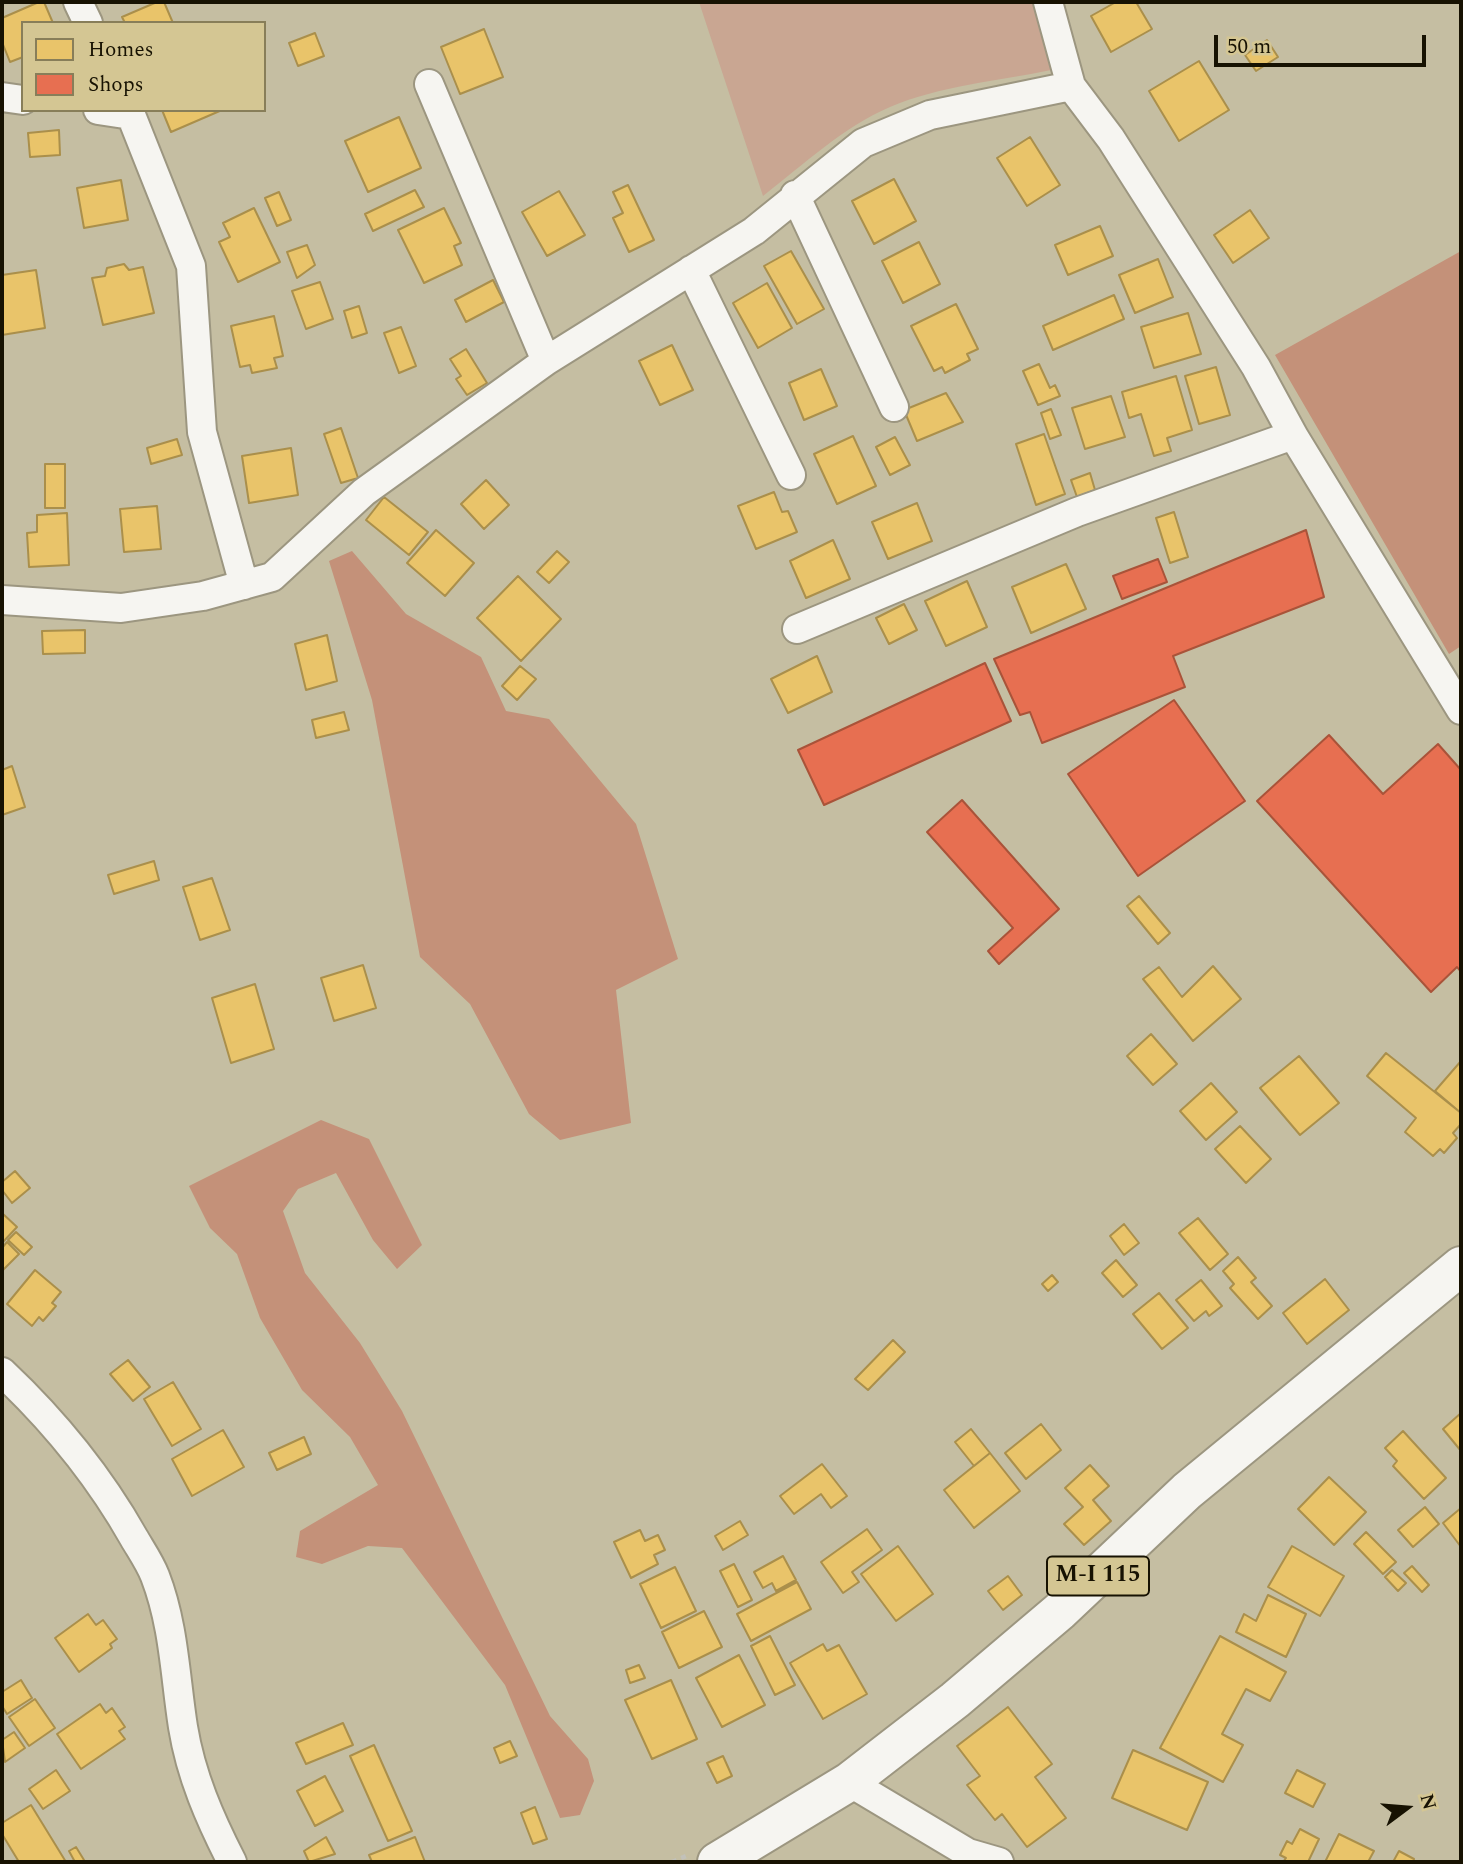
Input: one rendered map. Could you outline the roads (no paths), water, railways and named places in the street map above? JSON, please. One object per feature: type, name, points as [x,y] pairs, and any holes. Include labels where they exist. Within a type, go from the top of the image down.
[{"type":"main road","name":"M-I 115","points":[[717,1862],[849,1782],[966,1691],[1060,1611],[1187,1492],[1461,1266]]},
{"type":"street","points":[[78,2],[87,21]]},
{"type":"street","points":[[1048,2],[1070,86],[1111,139],[1242,344],[1293,435],[1461,710]]},
{"type":"street","points":[[429,85],[546,361]]},
{"type":"street","points":[[2,600],[121,608],[203,596],[272,577],[364,492],[546,361],[754,231],[795,195],[863,143],[930,114],[1070,86]]},
{"type":"street","points":[[2,97],[21,100]]},
{"type":"street","points":[[130,112],[191,266],[202,432],[244,585]]},
{"type":"street","points":[[795,195],[894,407]]},
{"type":"street","points":[[691,270],[791,475]]},
{"type":"street","points":[[797,629],[1077,512],[1293,435]]},
{"type":"street","points":[[2,1373],[43,1410],[114,1502],[155,1575],[174,1645],[183,1728],[192,1765],[206,1810],[232,1862]]},
{"type":"street","points":[[849,1782],[966,1857],[999,1862]]}]
